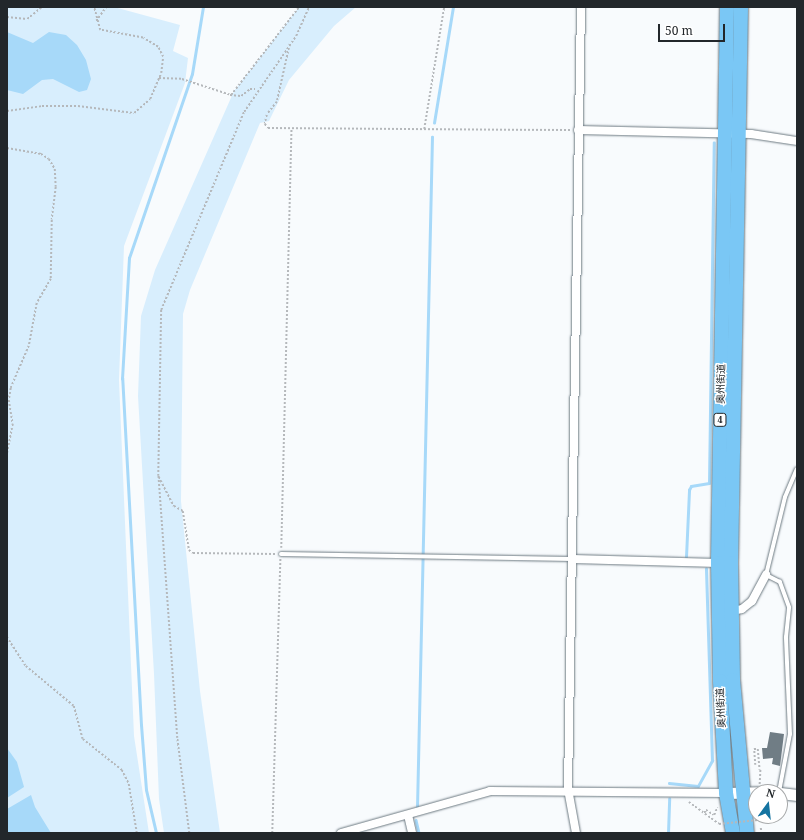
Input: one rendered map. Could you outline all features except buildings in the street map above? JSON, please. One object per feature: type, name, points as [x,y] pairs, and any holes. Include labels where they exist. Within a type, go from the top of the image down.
[{"type":"highway","name":"奥州街道","points":[[727,7],[718,563],[720,681],[726,793],[733,833]]},
{"type":"highway","name":"奥州街道","points":[[741,7],[732,611],[741,792],[747,833]]},
{"type":"street","points":[[576,833],[568,789],[573,559],[571,451],[580,7]]},
{"type":"street","points":[[578,130],[739,134],[778,136],[797,141]]},
{"type":"street","points":[[573,559],[718,563]]},
{"type":"street","points":[[732,611],[742,609],[752,601],[766,575]]},
{"type":"street","points":[[341,833],[490,791],[568,789],[726,793],[748,792]]},
{"type":"street","points":[[408,815],[412,833]]},
{"type":"lane","points":[[781,784],[790,734],[786,637],[789,607],[780,582],[766,575],[785,497],[797,469]]},
{"type":"lane","points":[[281,554],[573,559]]},
{"type":"path","points":[[7,17],[27,18],[42,7]]},
{"type":"path","points":[[7,111],[27,107],[64,106],[134,113],[150,99],[159,78],[163,57],[153,42],[137,36],[100,30],[96,21],[94,7]]},
{"type":"path","points":[[96,21],[106,7]]},
{"type":"path","points":[[228,95],[299,7]]},
{"type":"path","points":[[189,833],[177,738],[158,476],[161,310],[240,120],[256,90],[290,44],[309,7]]},
{"type":"path","points":[[424,130],[444,7]]},
{"type":"path","points":[[290,44],[276,102],[265,124],[268,128],[291,130],[578,130]]},
{"type":"path","points":[[159,78],[182,78],[228,95],[241,96],[250,89],[256,90]]},
{"type":"path","points":[[272,833],[281,554],[291,130]]},
{"type":"path","points":[[7,148],[41,154],[49,160],[55,169],[56,187],[52,220],[51,279],[37,303],[29,346],[11,388],[9,400],[13,424],[7,455]]},
{"type":"path","points":[[158,476],[174,506],[183,512],[188,550],[193,553],[281,554]]},
{"type":"path","points":[[7,637],[26,666],[74,706],[83,739],[122,770],[129,784],[137,833]]},
{"type":"path","points":[[755,765],[754,749],[758,749],[759,784]]},
{"type":"path","points":[[689,802],[719,824],[748,821]]},
{"type":"path","points":[[704,813],[706,810],[714,815],[717,808]]},
{"type":"path","points":[[761,828],[762,833]]},
{"type":"shaded area","points":[[7,7],[114,7],[180,25],[173,51],[188,58],[185,83],[124,246],[119,380],[134,736],[149,833],[7,833]]},
{"type":"shaded area","points":[[299,7],[356,7],[334,26],[289,80],[269,121],[260,123],[190,290],[183,314],[181,501],[200,691],[220,833],[164,833],[159,799],[154,674],[138,396],[141,316],[155,270],[234,91]]},
{"type":"water","points":[[7,32],[33,43],[49,32],[66,35],[77,45],[86,60],[91,79],[87,90],[79,92],[53,79],[42,80],[23,94],[7,90]]},
{"type":"water","points":[[7,748],[17,762],[24,787],[7,798]]},
{"type":"water","points":[[31,795],[35,807],[51,833],[7,833],[7,809]]},
{"type":"waterway","points":[[156,833],[146,790],[141,725],[122,379],[129,258],[192,74],[203,7]]},
{"type":"waterway","points":[[434,123],[453,7]]},
{"type":"waterway","points":[[417,808],[432,137]]},
{"type":"waterway","points":[[686,557],[689,490],[691,486],[709,483],[714,143]]},
{"type":"waterway","points":[[669,783],[698,786],[712,761],[706,569]]},
{"type":"waterway","points":[[668,833],[669,799]]},
{"type":"waterway","points":[[416,820],[419,833]]}]
